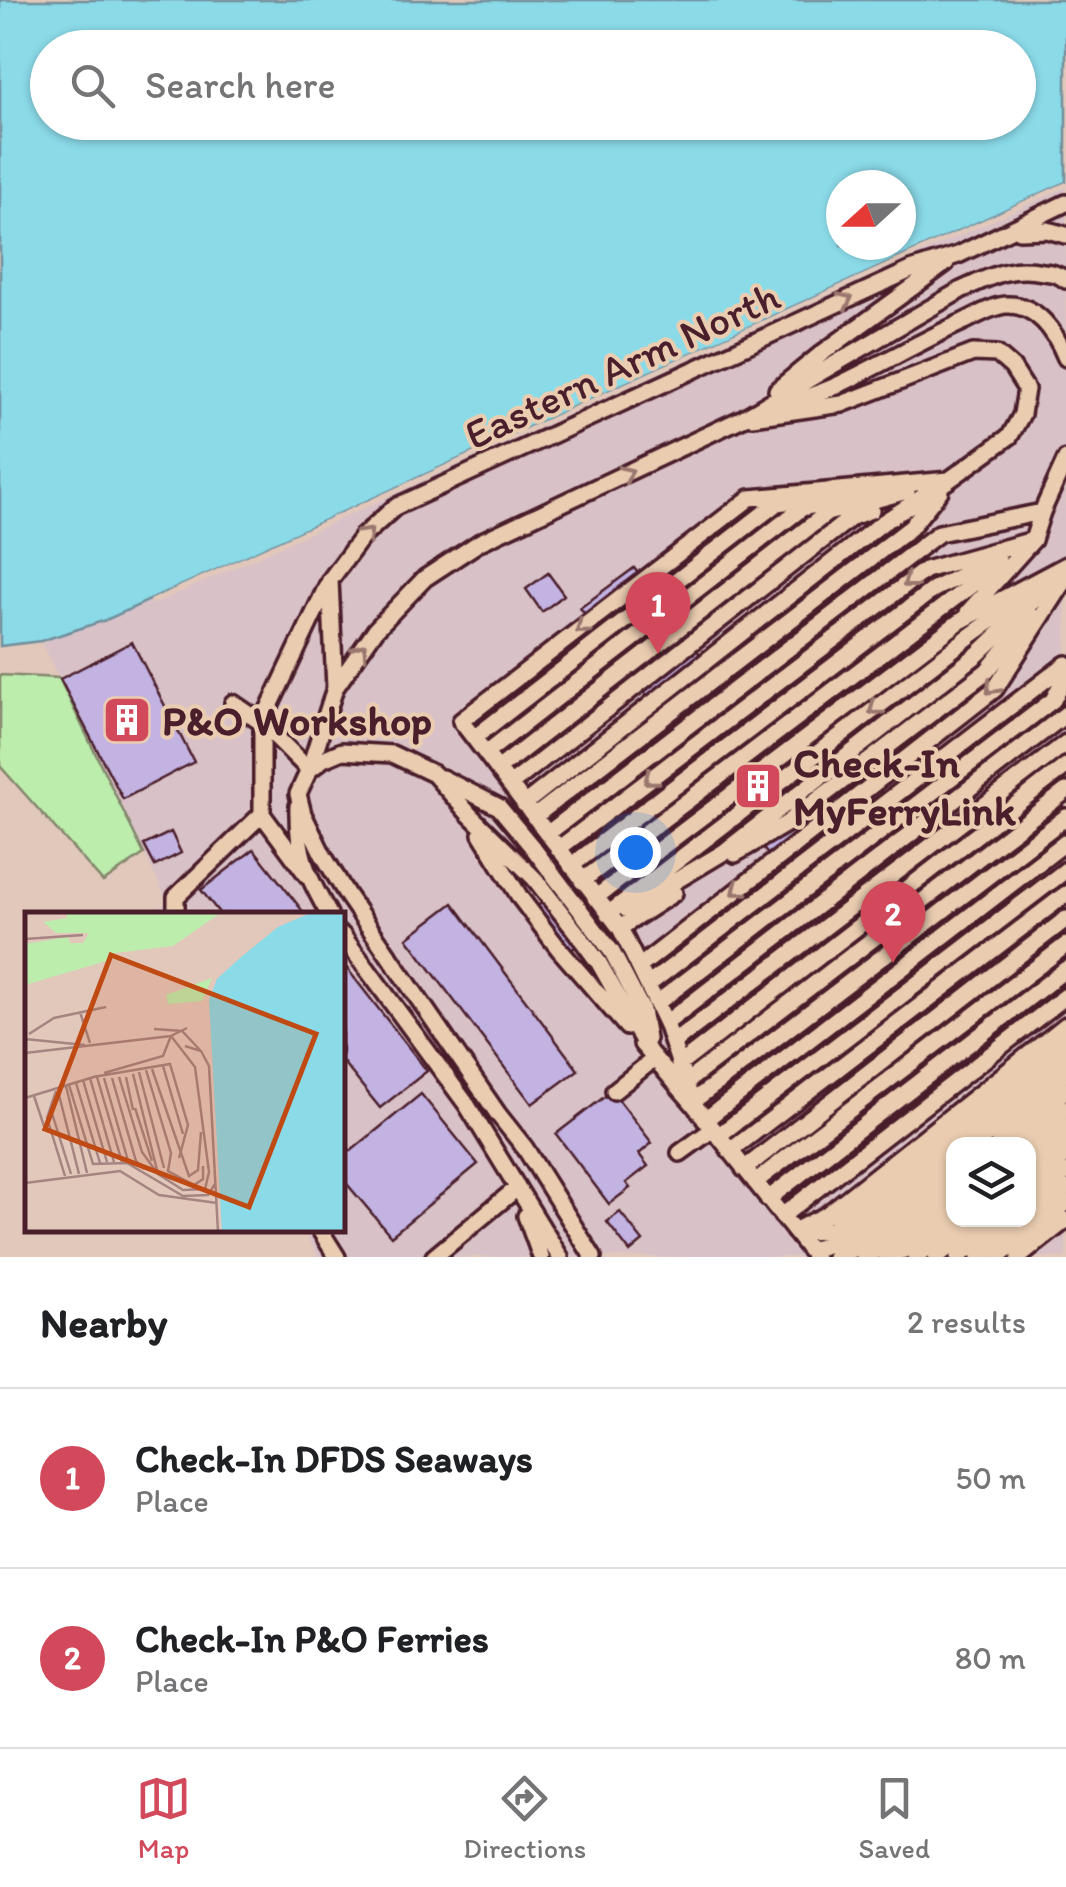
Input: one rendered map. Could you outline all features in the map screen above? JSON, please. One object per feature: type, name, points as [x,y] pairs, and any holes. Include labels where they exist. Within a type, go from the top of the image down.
[{"type":"lane","name":"Eastern Arm North","points":[[262,723],[330,580],[362,537],[395,508],[912,270],[1010,232],[1066,203]]},
{"type":"lane","points":[[1010,232],[1047,230],[1066,235]]},
{"type":"lane","points":[[743,418],[821,354],[958,255]]},
{"type":"lane","points":[[307,875],[297,836],[298,794],[335,688],[376,630],[425,578],[480,542],[743,418],[928,308],[986,279],[1022,268],[1060,275],[1066,280]]},
{"type":"lane","points":[[743,418],[834,387],[924,340],[1008,305],[1027,308],[1043,320],[1066,358]]},
{"type":"lane","points":[[524,804],[882,523],[1010,436],[1022,414],[1026,389],[1012,367],[996,354],[973,353],[842,404],[743,418]]},
{"type":"lane","points":[[595,898],[958,622],[1033,540],[1066,459]]},
{"type":"lane","points":[[692,1102],[666,1023],[613,920],[474,738],[777,503],[949,480]]},
{"type":"lane","points":[[486,753],[802,508],[949,480]]},
{"type":"lane","points":[[498,769],[827,512],[949,480]]},
{"type":"lane","points":[[510,785],[852,517],[949,480]]},
{"type":"lane","points":[[534,818],[910,528],[949,480]]},
{"type":"lane","points":[[547,834],[939,533],[1042,512]]},
{"type":"lane","points":[[558,850],[926,570],[1033,540]]},
{"type":"lane","points":[[571,866],[934,589],[1033,540]]},
{"type":"lane","points":[[582,881],[1033,540]]},
{"type":"lane","points":[[958,622],[1066,571]]},
{"type":"lane","points":[[613,920],[970,636],[1066,571]]},
{"type":"lane","points":[[613,920],[786,824],[987,672],[1066,571]]},
{"type":"lane","points":[[639,967],[994,690],[1066,571]]},
{"type":"lane","points":[[330,580],[335,688]]},
{"type":"lane","points":[[648,985],[1066,664]]},
{"type":"lane","points":[[657,1003],[1053,700],[1066,675]]},
{"type":"lane","points":[[233,703],[262,723],[309,770]]},
{"type":"lane","points":[[666,1023],[1066,714]]},
{"type":"lane","points":[[262,723],[262,814],[307,875],[328,912]]},
{"type":"lane","points":[[672,1043],[1066,744]]},
{"type":"lane","points":[[309,770],[342,751],[392,754],[499,807],[612,952],[642,1010],[652,1055]]},
{"type":"lane","points":[[680,1065],[1066,766]]},
{"type":"lane","points":[[434,774],[468,814],[534,878],[577,932],[652,1055]]},
{"type":"lane","points":[[685,1082],[1066,792]]},
{"type":"lane","points":[[298,794],[303,814],[324,855],[366,922],[525,1148],[593,1257]]},
{"type":"lane","points":[[176,912],[176,898],[262,814]]},
{"type":"lane","points":[[468,814],[521,899],[559,949],[692,1102],[812,1254],[848,1239],[946,1167]]},
{"type":"lane","points":[[692,1102],[1066,817]]},
{"type":"lane","points":[[680,1153],[1066,842]]},
{"type":"lane","points":[[712,1128],[1066,870]]},
{"type":"lane","points":[[730,1150],[1066,894]]},
{"type":"lane","points":[[744,1169],[1066,919]]},
{"type":"lane","points":[[345,939],[467,1106],[560,1257]]},
{"type":"lane","points":[[755,1182],[1066,945]]},
{"type":"lane","points":[[768,1198],[1066,969]]},
{"type":"lane","points":[[782,1216],[1066,996]]},
{"type":"lane","points":[[794,1231],[826,1214],[1066,1025]]},
{"type":"lane","points":[[794,1231],[826,1223],[872,1196],[1066,1043]]},
{"type":"lane","points":[[614,1091],[652,1055]]},
{"type":"lane","points":[[966,1137],[1066,1058]]},
{"type":"lane","points":[[983,1137],[1066,1073]]},
{"type":"lane","points":[[1007,1137],[1066,1090]]},
{"type":"lane","points":[[1029,1137],[1066,1108]]},
{"type":"lane","points":[[1036,1148],[1066,1125]]},
{"type":"lane","points":[[1036,1163],[1066,1140]]},
{"type":"lane","points":[[794,1231],[814,1232],[842,1226],[878,1206],[946,1153]]},
{"type":"lane","points":[[1036,1178],[1066,1154]]},
{"type":"lane","points":[[1036,1195],[1066,1172]]},
{"type":"lane","points":[[835,1257],[856,1250],[894,1227],[946,1186]]},
{"type":"lane","points":[[434,1257],[517,1188]]},
{"type":"lane","points":[[517,1188],[541,1257]]},
{"type":"lane","points":[[1036,1212],[1066,1188]]},
{"type":"lane","points":[[864,1257],[902,1238],[946,1203]]},
{"type":"lane","points":[[998,1257],[1066,1204]]},
{"type":"lane","points":[[887,1257],[909,1248],[946,1220]]},
{"type":"lane","points":[[1019,1257],[1066,1220]]},
{"type":"lane","points":[[916,1257],[956,1227]]},
{"type":"lane","points":[[936,1257],[975,1227]]},
{"type":"lane","points":[[958,1257],[997,1227]]},
{"type":"lane","points":[[979,1257],[1017,1227]]},
{"type":"lane","points":[[321,1232],[337,1257]]},
{"type":"shaded area","points":[[1066,182],[1066,1257],[319,1257],[303,1232],[345,1232],[345,912],[150,912],[168,902],[41,642],[106,620],[895,260],[916,260],[916,250]]},
{"type":"green space","points":[[0,675],[59,678],[144,854],[103,882],[0,766]]},
{"type":"water","points":[[0,0],[1066,0],[1066,182],[916,250],[916,170],[826,170],[826,260],[895,260],[106,620],[41,641],[0,646]]},
{"type":"pier","points":[[1066,182],[1066,187],[916,256],[916,250]]},
{"type":"pier","points":[[895,260],[906,260],[152,605],[150,600]]},
{"type":"building","points":[[634,568],[735,700],[682,741],[580,608]]},
{"type":"building","points":[[548,573],[564,595],[542,612],[526,589]]},
{"type":"building","name":"P&O Workshop","points":[[132,642],[194,762],[123,799],[60,679]]},
{"type":"building","name":"Check-In MyFerryLink","points":[[735,700],[835,831],[781,872],[682,741]]},
{"type":"building","points":[[835,831],[1005,1054],[951,1095],[781,872]]},
{"type":"building","points":[[171,832],[181,853],[155,866],[144,845]]},
{"type":"building","points":[[254,849],[303,912],[218,912],[201,890]]},
{"type":"building","points":[[561,888],[594,933],[559,959],[526,915]]},
{"type":"building","points":[[453,903],[578,1070],[532,1104],[407,938]]},
{"type":"building","points":[[345,966],[427,1071],[380,1108],[345,1065]]},
{"type":"building","points":[[612,1091],[652,1143],[639,1154],[648,1166],[626,1183],[630,1188],[609,1204],[556,1134]]},
{"type":"building","points":[[421,1094],[478,1164],[391,1236],[345,1182],[345,1146],[351,1151]]},
{"type":"building","points":[[620,1212],[643,1241],[630,1252],[607,1222]]},
{"type":"place","name":"Check-In DFDS Seaways","points":[[658,654]]},
{"type":"place","name":"P&O Workshop","points":[[127,720]]},
{"type":"place","name":"Check-In MyFerryLink","points":[[758,786]]},
{"type":"place","name":"Check-In P&O Ferries","points":[[893,963]]}]
